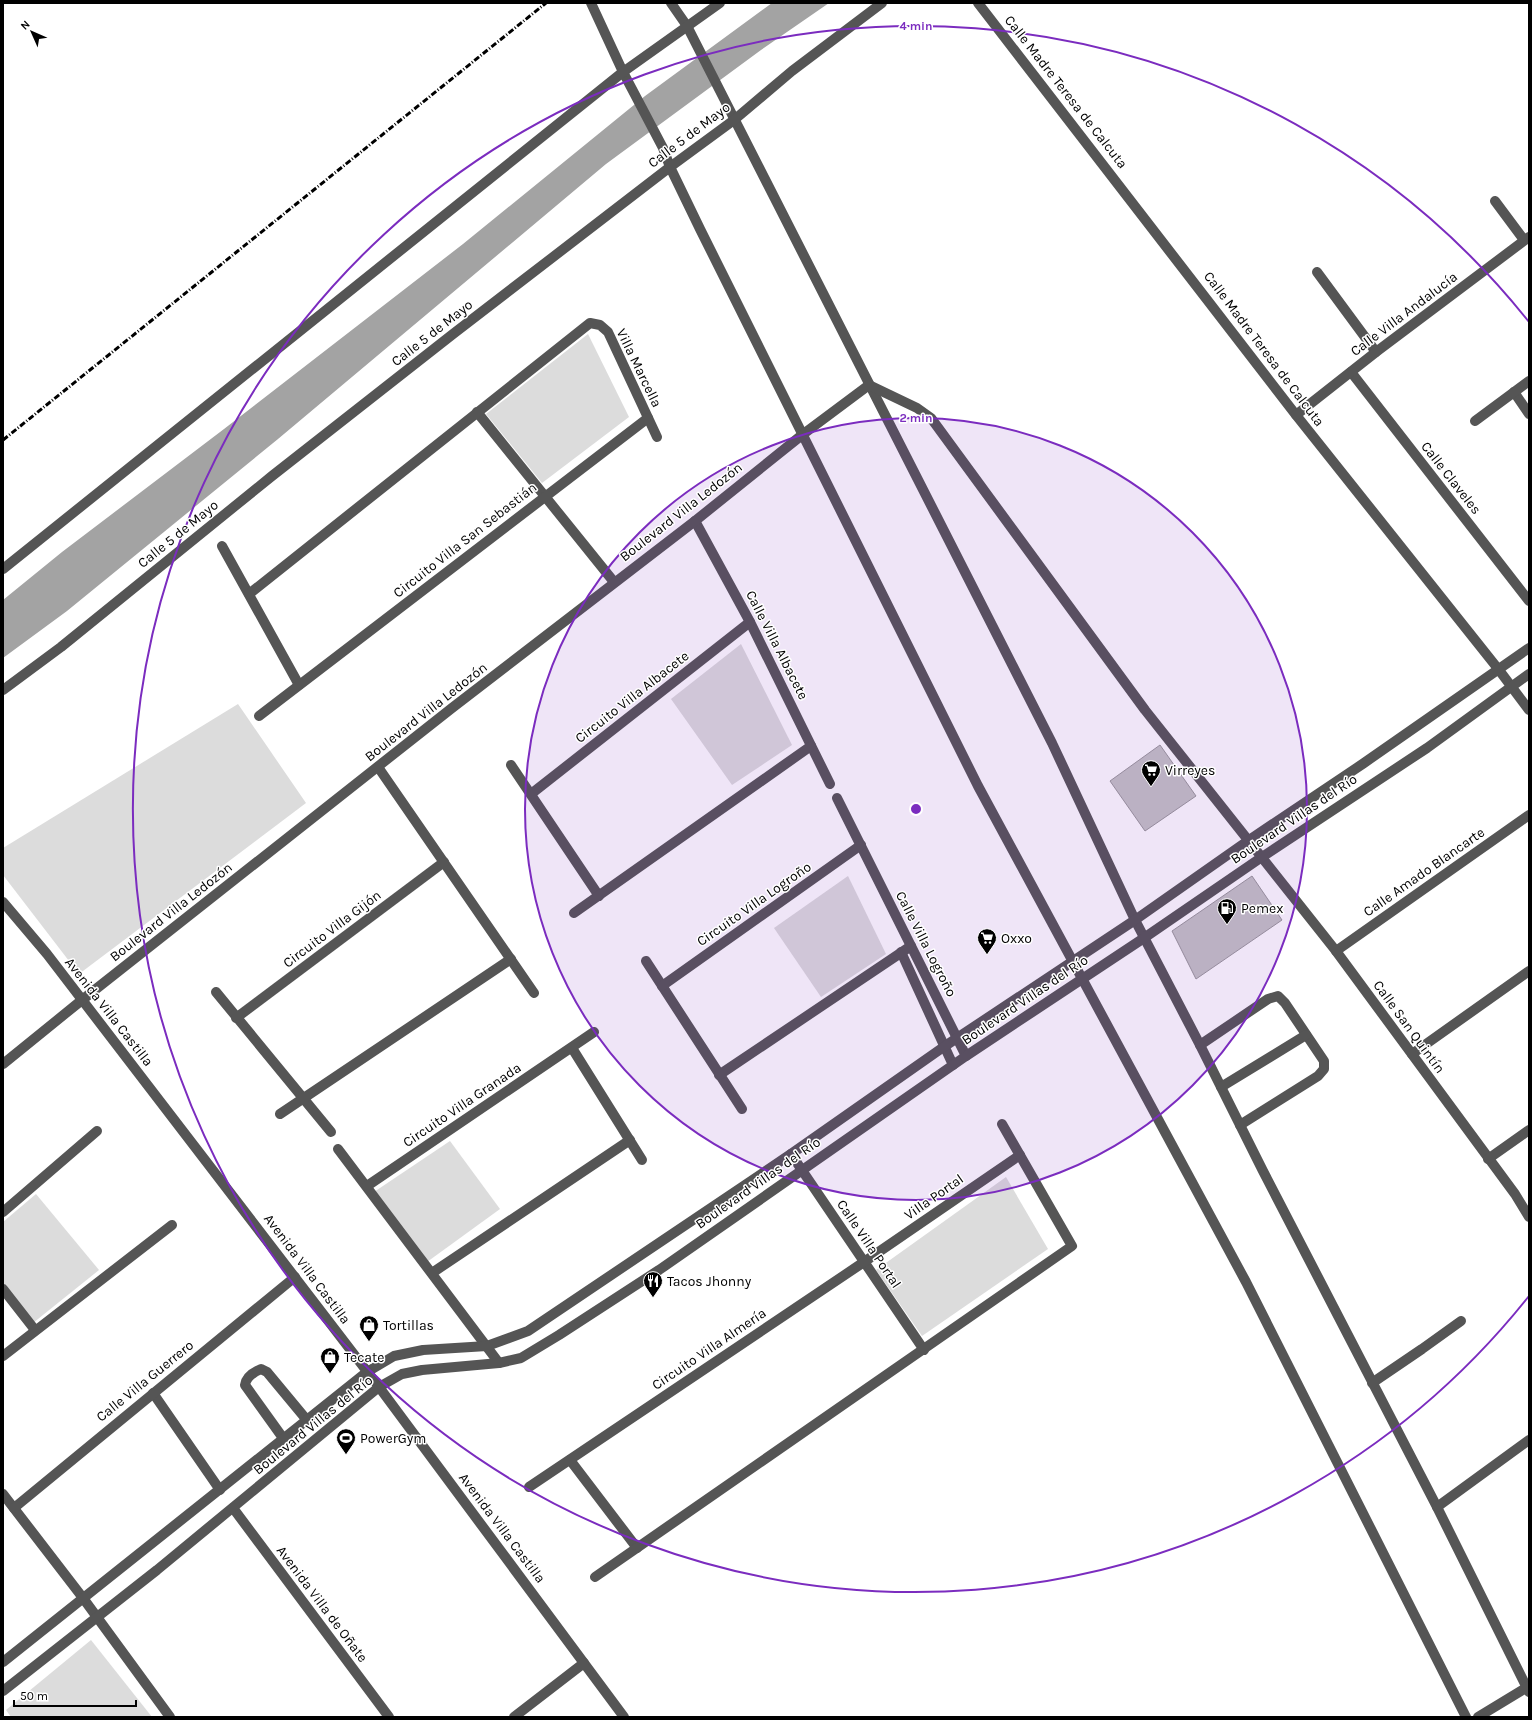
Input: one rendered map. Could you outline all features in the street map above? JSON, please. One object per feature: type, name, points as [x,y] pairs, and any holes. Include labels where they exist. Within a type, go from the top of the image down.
[{"type":"street","points":[[591,3],[623,72],[663,148],[670,167],[802,435],[978,786],[1246,1282],[1466,1717]]},
{"type":"street","points":[[671,3],[689,29],[1052,743],[1144,938],[1437,1507],[1528,1689],[1478,1717]]},
{"type":"street","points":[[3,569],[623,72],[689,29],[720,3]]},
{"type":"street","name":"Calle 5 de Mayo","points":[[3,690],[61,647],[272,476],[453,334],[670,167],[734,120],[792,71],[882,3]]},
{"type":"street","name":"Calle Madre Teresa de Calcuta","points":[[978,3],[1296,415],[1499,670],[1529,710]]},
{"type":"street","points":[[1495,201],[1527,238]]},
{"type":"street","name":"Calle Villa Andalucía","points":[[1296,415],[1376,352],[1527,238]]},
{"type":"street","points":[[1317,272],[1376,352]]},
{"type":"street","name":"Villa Marcella","points":[[477,412],[587,325],[596,323],[608,332],[657,437]]},
{"type":"street","name":"Calle Claveles","points":[[1351,372],[1529,601]]},
{"type":"street","points":[[1475,421],[1529,381]]},
{"type":"street","name":"Boulevard Villa Ledozón","points":[[3,1064],[378,767],[614,582],[695,521],[802,435],[869,385]]},
{"type":"street","name":"Calle San Quintín","points":[[869,385],[917,408],[931,418],[1145,710],[1336,951],[1514,1194],[1529,1217]]},
{"type":"street","points":[[1514,392],[1529,414]]},
{"type":"street","points":[[249,594],[477,412],[614,582]]},
{"type":"street","name":"Circuito Villa San Sebastián","points":[[259,716],[544,496],[648,418]]},
{"type":"street","name":"Calle Villa Albacete","points":[[695,521],[750,622],[830,784]]},
{"type":"street","points":[[222,546],[299,685]]},
{"type":"street","name":"Circuito Villa Albacete","points":[[531,794],[750,622]]},
{"type":"street","name":"Boulevard Villas del Río","points":[[3,1662],[220,1490],[306,1419],[367,1372],[394,1356],[424,1350],[487,1346],[528,1331],[791,1154],[945,1046],[958,1039],[1073,960],[1135,920],[1529,648]]},
{"type":"street","name":"Boulevard Villas del Río","points":[[3,1691],[96,1616],[157,1570],[379,1387],[402,1374],[422,1370],[499,1363],[521,1358],[559,1335],[659,1270],[966,1056],[1427,748],[1529,674]]},
{"type":"street","points":[[574,913],[811,746]]},
{"type":"street","points":[[511,766],[599,896]]},
{"type":"street","points":[[378,767],[534,993]]},
{"type":"street","points":[[837,798],[861,846]]},
{"type":"street","name":"Calle Amado Blancarte","points":[[1336,951],[1529,815]]},
{"type":"street","name":"Calle Villa Logroño","points":[[861,846],[966,1056]]},
{"type":"street","name":"Circuito Villa Logroño","points":[[662,986],[861,846]]},
{"type":"street","name":"Circuito Villa Gijón","points":[[236,1018],[444,862]]},
{"type":"street","name":"Avenida Villa Castilla","points":[[3,902],[47,954],[379,1387],[624,1717]]},
{"type":"street","points":[[719,1075],[911,946]]},
{"type":"street","points":[[902,952],[953,1065]]},
{"type":"street","points":[[280,1114],[511,960]]},
{"type":"street","points":[[646,961],[742,1109]]},
{"type":"street","points":[[1412,1054],[1529,971]]},
{"type":"street","points":[[216,992],[331,1132]]},
{"type":"street","points":[[1200,1045],[1268,999],[1278,996],[1324,1061],[1324,1069],[1318,1076],[1240,1125]]},
{"type":"street","name":"Circuito Villa Granada","points":[[367,1186],[594,1032]]},
{"type":"street","points":[[1221,1087],[1306,1035]]},
{"type":"street","points":[[572,1048],[642,1160]]},
{"type":"street","points":[[595,1577],[1072,1246],[1002,1124]]},
{"type":"street","points":[[1488,1159],[1529,1130]]},
{"type":"street","points":[[3,1212],[97,1131]]},
{"type":"street","points":[[432,1273],[630,1140]]},
{"type":"street","points":[[338,1149],[499,1363]]},
{"type":"street","name":"Calle Villa Portal","points":[[791,1154],[924,1350]]},
{"type":"street","name":"Villa Portal","points":[[864,1262],[1020,1155]]},
{"type":"street","points":[[3,1356],[172,1225]]},
{"type":"street","name":"Circuito Villa Almería","points":[[529,1487],[864,1262]]},
{"type":"street","name":"Calle Villa Guerrero","points":[[14,1508],[295,1277]]},
{"type":"street","points":[[3,1289],[35,1330]]},
{"type":"street","points":[[1372,1383],[1461,1321]]},
{"type":"street","points":[[283,1438],[245,1385],[245,1380],[254,1372],[261,1369],[267,1372],[306,1419]]},
{"type":"street","points":[[153,1393],[220,1490]]},
{"type":"street","points":[[1437,1507],[1529,1440]]},
{"type":"street","points":[[570,1460],[637,1548]]},
{"type":"street","points":[[3,1494],[83,1598],[170,1717]]},
{"type":"street","name":"Avenida Villa de Oñate","points":[[233,1508],[389,1717]]},
{"type":"street","points":[[514,1717],[584,1663]]},
{"type":"shaded area","points":[[772,3],[829,3],[761,50],[606,164],[278,439],[67,611],[3,658],[3,600],[62,552],[463,244],[645,96]]},
{"type":"shaded area","points":[[588,334],[629,417],[542,483],[486,414]]},
{"type":"shaded area","points":[[741,644],[792,745],[732,785],[671,699]]},
{"type":"shaded area","points":[[238,704],[306,803],[79,974],[3,875],[3,848]]},
{"type":"shaded area","points":[[848,876],[886,954],[821,997],[774,928]]},
{"type":"shaded area","points":[[450,1141],[500,1209],[427,1262],[374,1192]]},
{"type":"shaded area","points":[[1006,1177],[1048,1249],[922,1336],[876,1270]]},
{"type":"shaded area","points":[[36,1194],[99,1270],[33,1323],[3,1287],[3,1222]]},
{"type":"shaded area","points":[[91,1640],[152,1717],[11,1717],[6,1710]]},
{"type":"building","points":[[1160,745],[1196,796],[1145,831],[1110,781]]},
{"type":"building","name":"Pemex","points":[[1252,876],[1282,920],[1196,979],[1172,931]]},
{"type":"railway","points":[[3,440],[546,3]]},
{"type":"place","name":"Virreyes","points":[[1151,787]]},
{"type":"place","name":"Pemex","points":[[1227,925]]},
{"type":"place","name":"Oxxo","points":[[987,955]]},
{"type":"place","name":"Tacos Jhonny","points":[[653,1298]]},
{"type":"place","name":"Tortillas","points":[[369,1342]]},
{"type":"place","name":"Tecate","points":[[330,1374]]},
{"type":"place","name":"PowerGym","points":[[346,1455]]}]
